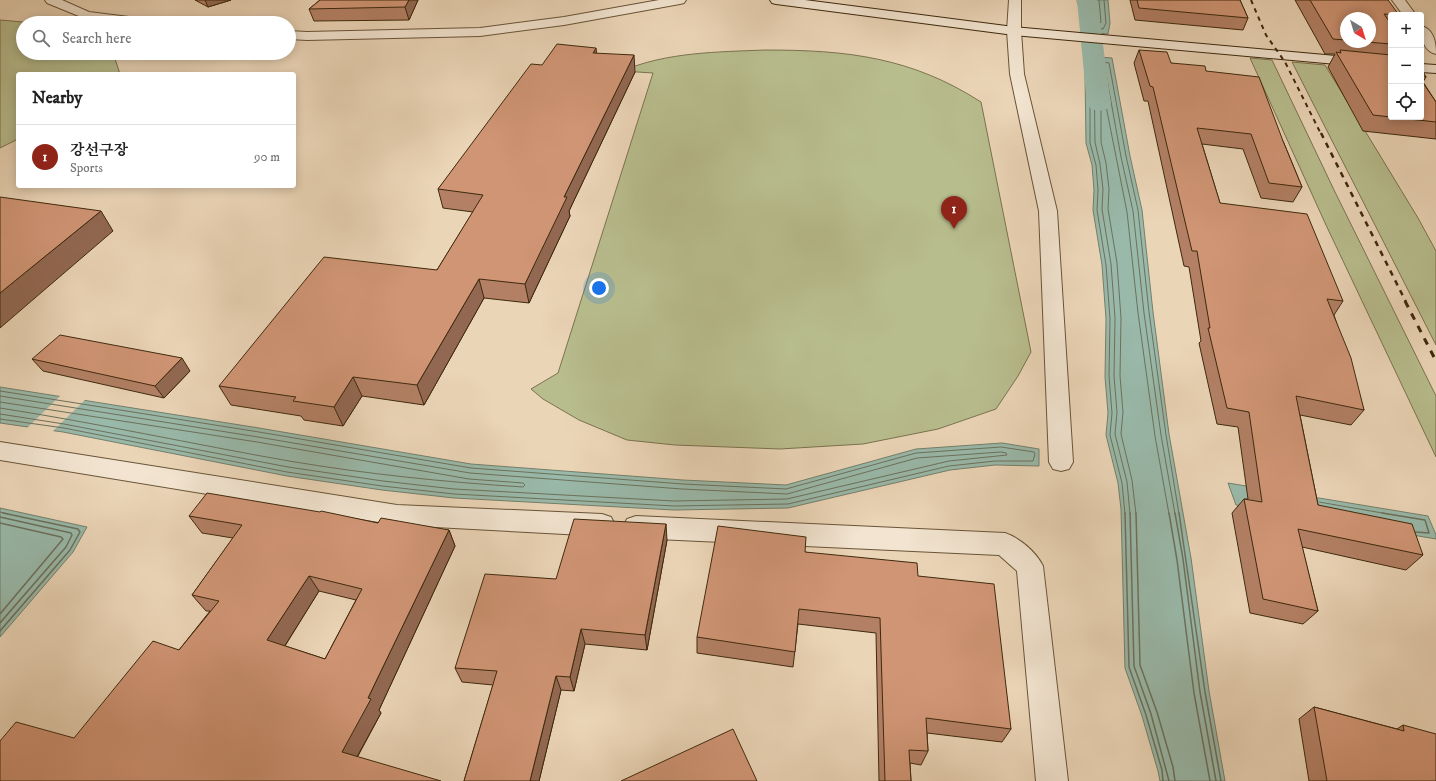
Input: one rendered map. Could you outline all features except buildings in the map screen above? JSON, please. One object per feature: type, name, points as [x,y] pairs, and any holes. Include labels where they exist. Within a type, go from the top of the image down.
[{"type":"street","points":[[51,0],[86,14],[99,16]]},
{"type":"street","points":[[296,35],[480,32],[564,21],[680,0]]},
{"type":"street","points":[[776,0],[1014,31],[1388,65]]},
{"type":"street","points":[[1014,0],[1014,31],[1017,74],[1048,211],[1061,462]]},
{"type":"street","points":[[1398,0],[1408,12]]},
{"type":"street","points":[[1424,34],[1436,50]]},
{"type":"street","points":[[1424,68],[1436,69]]},
{"type":"street","points":[[0,451],[397,516],[1006,544],[1030,566],[1052,781]]},
{"type":"green space","points":[[0,20],[16,21],[16,60],[115,60],[119,72],[16,72],[16,140],[0,148]]},
{"type":"green space","points":[[765,50],[824,52],[878,59],[929,75],[955,87],[981,102],[1031,352],[1018,376],[996,409],[938,429],[863,444],[780,449],[675,445],[627,440],[579,420],[543,399],[531,389],[558,373],[653,73],[622,71],[657,60],[692,54]]},
{"type":"green space","points":[[1250,58],[1272,60],[1335,192],[1436,396],[1436,457],[1326,225]]},
{"type":"green space","points":[[1292,62],[1325,65],[1418,218],[1436,251],[1436,345]]},
{"type":"water","points":[[1077,0],[1108,0],[1110,23],[1108,34],[1089,32]]},
{"type":"water","points":[[1087,56],[1112,58],[1130,156],[1142,210],[1153,312],[1169,434],[1191,558],[1209,691],[1225,781],[1160,781],[1142,716],[1125,668],[1121,509],[1118,483],[1106,435],[1108,413],[1105,377],[1106,319],[1102,265],[1093,210],[1094,190],[1092,165],[1086,143],[1085,74]]},
{"type":"water","points":[[0,387],[259,428],[471,464],[683,480],[786,485],[916,449],[1002,443],[1039,449],[1039,466],[995,465],[950,470],[788,508],[674,510],[454,498],[382,490],[287,476],[63,432],[0,423]]},
{"type":"water","points":[[1228,483],[1428,516],[1436,535],[1436,539],[1236,505]]},
{"type":"water","points":[[0,508],[87,527],[73,552],[0,637]]},
{"type":"pier","points":[[62,394],[87,398],[51,433],[26,429]]},
{"type":"waterway","points":[[1087,0],[1099,104]]},
{"type":"railway","points":[[1251,0],[1266,35],[1285,62],[1321,134]]},
{"type":"railway","points":[[1321,133],[1406,302]]},
{"type":"railway","points":[[1405,301],[1436,361]]},
{"type":"place","name":"강선구장","points":[[954,229]]}]
